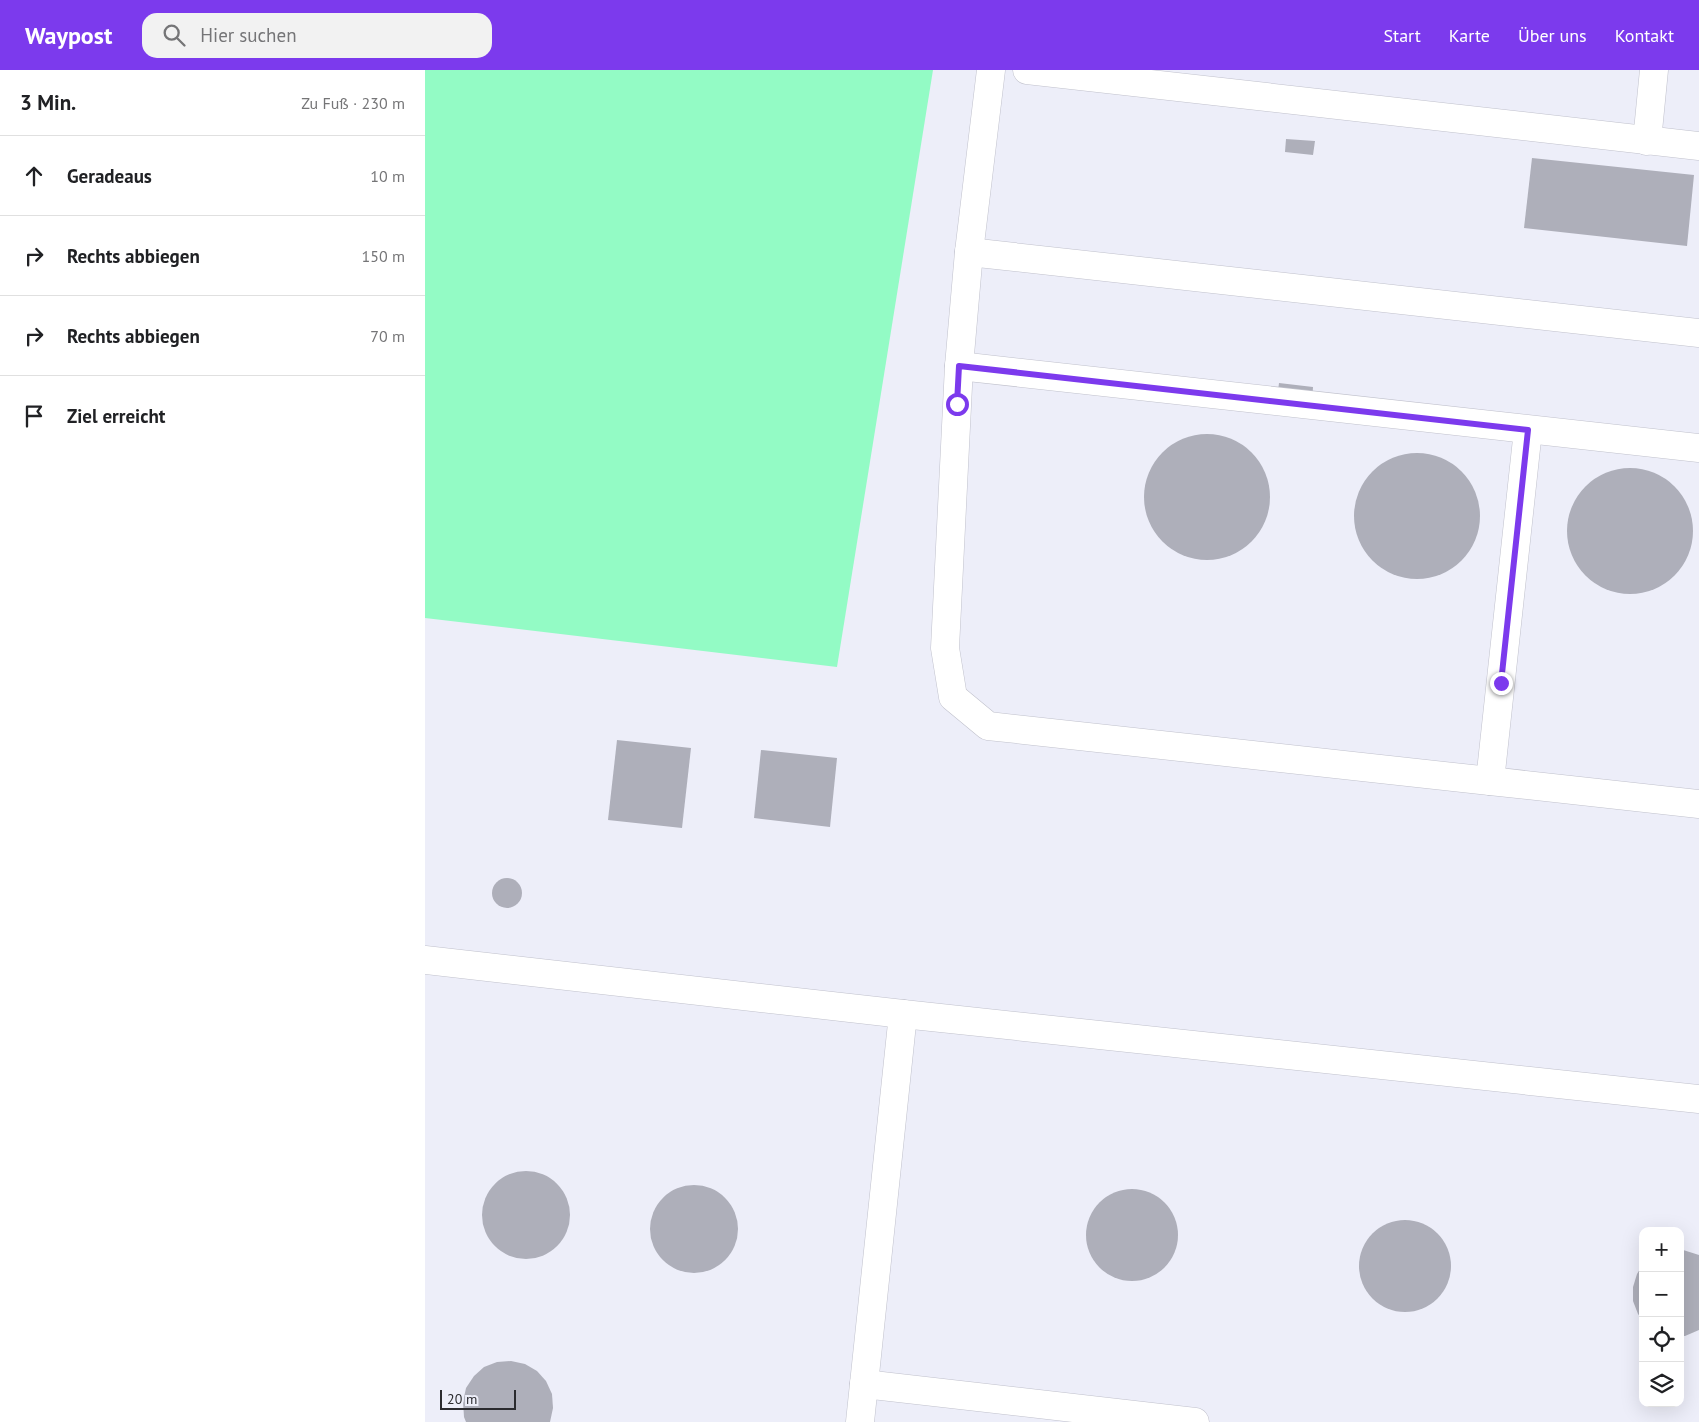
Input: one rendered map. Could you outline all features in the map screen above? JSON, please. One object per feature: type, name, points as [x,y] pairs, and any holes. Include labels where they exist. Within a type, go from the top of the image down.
[{"type":"lane","points":[[991,70],[969,252],[959,366],[945,648],[953,697],[988,726],[1699,804]]},
{"type":"lane","points":[[1027,70],[1109,75],[1699,146]]},
{"type":"lane","points":[[1647,141],[1654,70]]},
{"type":"lane","points":[[969,252],[1699,333]]},
{"type":"lane","points":[[959,366],[1699,448]]},
{"type":"lane","points":[[1490,781],[1528,430]]},
{"type":"lane","points":[[425,960],[903,1014],[1699,1099]]},
{"type":"lane","points":[[860,1422],[903,1014]]},
{"type":"lane","points":[[864,1384],[1195,1422]]},
{"type":"green space","points":[[425,70],[933,70],[837,667],[425,618]]},
{"type":"building","points":[[1286,139],[1315,141],[1313,155],[1285,152]]},
{"type":"building","points":[[1532,158],[1694,175],[1687,246],[1524,228]]},
{"type":"building","points":[[1279,383],[1313,387],[1312,402],[1277,398]]},
{"type":"building","points":[[1207,434],[1231,439],[1242,444],[1252,452],[1260,462],[1265,473],[1270,497],[1265,521],[1260,532],[1252,542],[1242,550],[1231,555],[1207,560],[1183,555],[1172,550],[1162,542],[1154,532],[1149,521],[1144,497],[1149,473],[1154,462],[1162,452],[1172,444],[1183,439]]},
{"type":"building","points":[[1417,453],[1441,458],[1452,463],[1462,471],[1470,481],[1475,492],[1480,516],[1475,540],[1470,551],[1462,561],[1452,569],[1441,574],[1417,579],[1393,574],[1382,569],[1372,561],[1364,551],[1359,540],[1354,516],[1359,492],[1364,481],[1372,471],[1382,463],[1393,458]]},
{"type":"building","points":[[1630,468],[1654,472],[1675,486],[1689,507],[1693,531],[1689,555],[1675,576],[1654,590],[1630,594],[1606,590],[1585,576],[1571,555],[1567,531],[1571,507],[1585,486],[1606,472]]},
{"type":"building","points":[[617,740],[691,748],[682,828],[608,820]]},
{"type":"building","points":[[761,750],[837,758],[830,827],[754,818]]},
{"type":"building","points":[[507,878],[518,882],[522,893],[518,904],[507,908],[496,904],[492,893],[496,882]]},
{"type":"building","points":[[517,1171],[535,1171],[551,1178],[563,1190],[570,1206],[570,1224],[563,1240],[551,1252],[535,1259],[517,1259],[501,1252],[489,1240],[482,1224],[482,1206],[489,1190],[501,1178]]},
{"type":"building","points":[[694,1185],[711,1188],[719,1192],[731,1204],[735,1212],[738,1229],[735,1246],[731,1254],[719,1266],[711,1270],[694,1273],[677,1270],[669,1266],[657,1254],[653,1246],[650,1229],[653,1212],[657,1204],[669,1192],[677,1188]]},
{"type":"building","points":[[1132,1189],[1150,1192],[1165,1202],[1175,1217],[1178,1235],[1175,1253],[1165,1268],[1150,1278],[1132,1281],[1114,1278],[1099,1268],[1089,1253],[1086,1235],[1089,1217],[1099,1202],[1114,1192]]},
{"type":"building","points":[[1405,1220],[1422,1224],[1437,1234],[1447,1249],[1451,1266],[1447,1283],[1437,1298],[1422,1308],[1405,1312],[1388,1308],[1373,1298],[1363,1283],[1359,1266],[1363,1249],[1373,1234],[1388,1224]]},
{"type":"building","points":[[1684,1250],[1699,1255],[1699,1330],[1685,1336]]},
{"type":"building","points":[[1639,1271],[1639,1315],[1633,1301],[1633,1287]]},
{"type":"building","points":[[511,1361],[525,1364],[537,1371],[546,1381],[552,1394],[553,1408],[550,1422],[466,1422],[463,1402],[466,1388],[474,1376],[484,1367],[497,1362]]},
{"type":"route","points":[[957,404],[959,366],[1528,430],[1501,683]]}]
